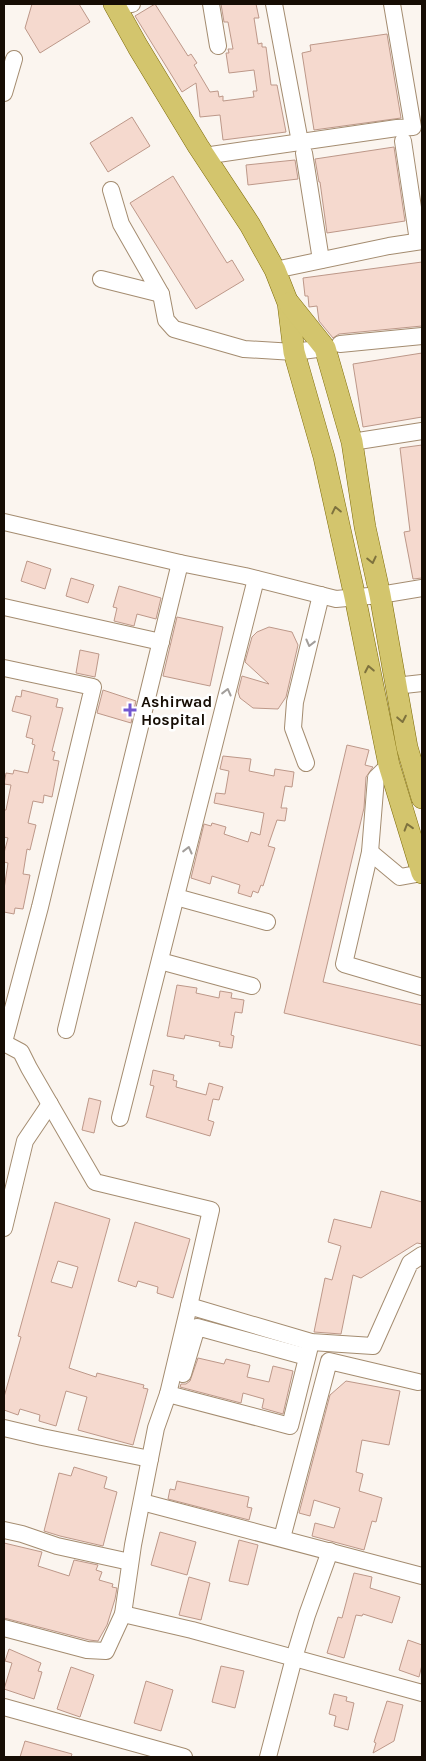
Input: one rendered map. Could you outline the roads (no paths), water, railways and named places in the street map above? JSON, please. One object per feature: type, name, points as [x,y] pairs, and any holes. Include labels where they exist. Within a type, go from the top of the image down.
[{"type":"main road","points":[[121,5],[138,47],[204,156],[250,225],[275,270],[288,303],[294,352],[324,456],[389,765],[422,873]]},
{"type":"main road","points":[[288,303],[333,346],[407,747],[422,798]]},
{"type":"street","points":[[211,4],[218,46]]},
{"type":"street","points":[[274,4],[302,147],[321,260]]},
{"type":"street","points":[[204,156],[302,147],[417,126],[392,4]]},
{"type":"street","points":[[4,93],[14,59]]},
{"type":"street","points":[[275,270],[420,241],[403,141]]},
{"type":"street","points":[[111,190],[121,224],[161,294],[166,320],[174,329],[244,349],[294,352],[422,336]]},
{"type":"street","points":[[101,279],[161,294]]},
{"type":"street","points":[[352,442],[422,431]]},
{"type":"street","points":[[4,522],[336,599],[380,595],[422,588]]},
{"type":"street","points":[[66,1030],[180,563]]},
{"type":"street","points":[[120,1118],[256,579]]},
{"type":"street","points":[[306,763],[293,728],[295,702],[321,595]]},
{"type":"street","points":[[4,607],[161,642]]},
{"type":"street","points":[[4,668],[93,687],[40,907],[4,1043],[21,1052],[95,1182],[211,1210],[189,1306],[172,1395]]},
{"type":"street","points":[[396,686],[422,683]]},
{"type":"street","points":[[389,765],[376,778],[370,852],[344,964],[422,987]]},
{"type":"street","points":[[370,852],[400,877],[422,873]]},
{"type":"street","points":[[176,897],[267,922]]},
{"type":"street","points":[[160,961],[252,986]]},
{"type":"street","points":[[4,1228],[25,1141],[50,1104]]},
{"type":"street","points":[[4,1628],[87,1650],[106,1651],[123,1614],[130,1562],[156,1428],[172,1395],[197,1327],[309,1350],[373,1346],[410,1263],[422,1256]]},
{"type":"street","points":[[189,1306],[309,1350]]},
{"type":"street","points":[[172,1395],[290,1426],[309,1350]]},
{"type":"street","points":[[282,1538],[328,1361],[418,1382]]},
{"type":"street","points":[[4,1428],[42,1438],[150,1459]]},
{"type":"street","points":[[142,1502],[422,1576]]},
{"type":"street","points":[[4,1530],[57,1546],[130,1562]]},
{"type":"street","points":[[268,1757],[307,1615],[330,1552]]},
{"type":"street","points":[[123,1614],[192,1630],[422,1693]]},
{"type":"street","points":[[4,1707],[184,1757]]},
{"type":"place","name":"Ashirwad Hospital","points":[[130,710]]}]
